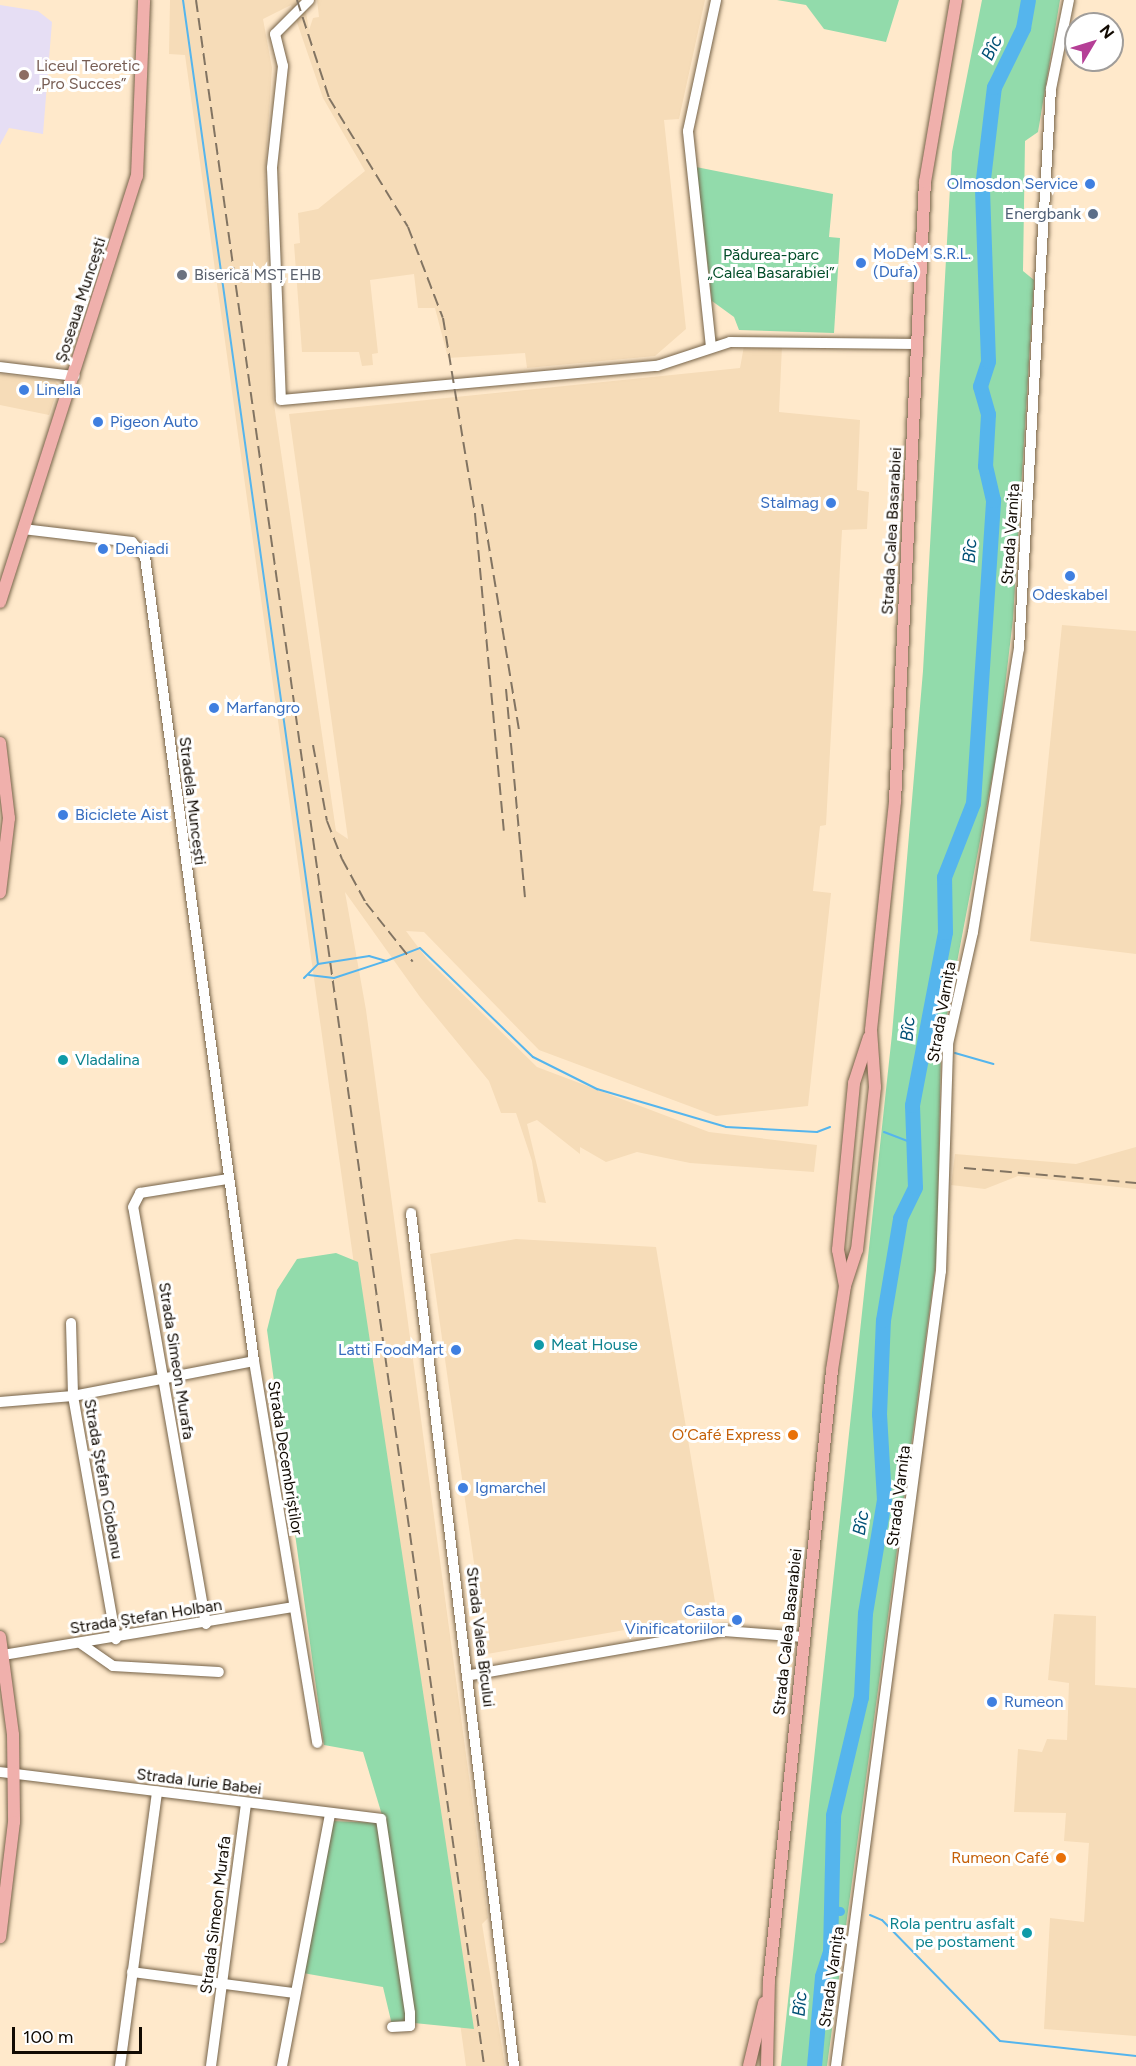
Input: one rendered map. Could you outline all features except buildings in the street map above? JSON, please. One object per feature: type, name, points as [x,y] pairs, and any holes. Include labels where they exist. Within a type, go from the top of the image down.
[{"type":"main road","name":"Șoseaua Muncești","points":[[0,602],[137,176],[144,0]]},
{"type":"main road","name":"Strada Calea Basarabiei","points":[[767,2066],[769,1981],[804,1637],[845,1286],[861,1214],[875,1087],[871,1030],[895,801],[925,182],[956,0]]},
{"type":"main road","name":"Strada Calea Basarabiei","points":[[950,35],[961,0]]},
{"type":"main road","points":[[0,743],[9,818],[0,892]]},
{"type":"main road","name":"Strada Calea Basarabiei","points":[[845,1286],[838,1250],[855,1083],[871,1030]]},
{"type":"main road","points":[[855,1083],[875,1087]]},
{"type":"main road","points":[[842,1211],[849,1217],[861,1214]]},
{"type":"main road","points":[[0,1637],[13,1773],[14,1850],[0,1937]]},
{"type":"main road","name":"Strada Calea Basarabiei","points":[[749,2066],[769,1981]]},
{"type":"street","points":[[309,0],[275,34],[283,66],[272,168],[281,400],[657,366],[711,347],[749,341],[917,344]]},
{"type":"street","points":[[711,347],[688,131],[716,0]]},
{"type":"street","name":"Strada Varnița","points":[[836,2066],[941,1271],[948,1044],[973,932],[1019,649],[1051,89],[1069,0]]},
{"type":"street","points":[[0,367],[74,376]]},
{"type":"street","name":"Stradela Muncești","points":[[23,530],[132,542],[145,557],[227,1179]]},
{"type":"street","name":"Strada Decembriștilor","points":[[227,1179],[254,1361],[317,1743]]},
{"type":"street","name":"Strada Simeon Murafa","points":[[206,1624],[133,1202],[140,1193],[227,1179]]},
{"type":"street","name":"Strada Valea Bîcului","points":[[411,1213],[471,1675],[514,2066]]},
{"type":"street","name":"Strada Ștefan Ciobanu","points":[[70,1323],[73,1396],[116,1639]]},
{"type":"street","points":[[0,1402],[73,1396],[254,1361]]},
{"type":"street","name":"Strada Ștefan Holban","points":[[3,1655],[116,1639],[294,1607]]},
{"type":"street","points":[[471,1675],[724,1631],[804,1637]]},
{"type":"street","points":[[80,1643],[113,1666],[219,1672]]},
{"type":"street","name":"Strada Iurie Babei","points":[[0,1772],[330,1815],[381,1819],[410,2013],[410,2026],[392,2027]]},
{"type":"street","points":[[120,2066],[157,1791]]},
{"type":"street","name":"Strada Simeon Murafa","points":[[211,2066],[246,1804]]},
{"type":"street","points":[[282,2066],[294,1993],[330,1815]]},
{"type":"street","points":[[132,1972],[294,1993]]},
{"type":"shaded area","points":[[170,0],[304,0],[309,30],[313,18],[319,17],[317,0],[705,0],[679,119],[664,120],[686,329],[655,356],[527,368],[525,353],[448,358],[435,308],[418,308],[414,274],[370,280],[378,353],[372,354],[373,365],[362,366],[359,352],[302,352],[294,244],[300,243],[298,213],[318,209],[365,171],[323,98],[291,5],[263,19],[272,68],[265,176],[273,397],[336,831],[348,839],[289,414],[740,368],[744,346],[782,346],[779,412],[860,420],[857,490],[869,492],[867,529],[842,530],[826,825],[820,826],[813,891],[831,893],[808,1106],[716,1116],[539,1050],[424,932],[406,931],[427,959],[537,1067],[709,1132],[817,1145],[814,1172],[690,1163],[637,1152],[606,1162],[580,1147],[580,1154],[537,1120],[527,1124],[546,1203],[538,1202],[532,1161],[516,1113],[501,1113],[489,1081],[420,997],[345,892],[366,1010],[488,1918],[482,1924],[505,2066],[466,2066],[185,55],[169,54]]},
{"type":"shaded area","name":"Liceul Teoretic „Pro Succes”","points":[[0,5],[38,11],[52,22],[43,134],[9,128],[0,145]]},
{"type":"shaded area","points":[[0,374],[55,381],[59,385],[49,415],[0,405]]},
{"type":"shaded area","points":[[1062,625],[1136,631],[1136,954],[1030,941]]},
{"type":"shaded area","points":[[1136,1147],[1136,1189],[1018,1176],[985,1189],[951,1185],[955,1154],[1076,1164]]},
{"type":"shaded area","points":[[516,1239],[656,1247],[717,1614],[487,1654],[430,1254]]},
{"type":"shaded area","points":[[1054,1614],[1096,1616],[1095,1685],[1136,1688],[1136,2036],[1044,2029],[1050,1918],[1084,1922],[1089,1843],[1064,1841],[1066,1813],[1014,1812],[1018,1749],[1042,1752],[1047,1739],[1067,1740],[1069,1683],[1048,1680]]},
{"type":"green space","points":[[777,0],[899,0],[886,42],[824,29],[806,5]]},
{"type":"green space","points":[[982,0],[1060,0],[1038,132],[1025,141],[1023,271],[1034,280],[1013,619],[998,746],[941,1047],[937,1255],[827,2066],[781,2066],[892,1034],[923,671],[952,152]]},
{"type":"green space","name":"Pădurea-parc „Calea Basarabiei”","points":[[696,167],[833,194],[829,237],[840,238],[834,333],[739,330],[734,317],[712,301]]},
{"type":"green space","points":[[336,1253],[358,1262],[474,2029],[414,2023],[382,1815],[363,1752],[324,1745],[267,1330],[277,1290],[297,1259]]},
{"type":"green space","points":[[332,1821],[379,1823],[407,2021],[392,2025],[383,1987],[297,1972]]},
{"type":"waterway","points":[[183,0],[318,964],[369,956],[386,961],[420,948],[533,1057],[597,1089],[726,1127],[817,1132],[830,1127]]},
{"type":"waterway","name":"Bîc","points":[[814,2066],[822,1976],[830,1952],[833,1815],[861,1697],[865,1613],[884,1500],[879,1414],[883,1320],[900,1218],[915,1187],[912,1105],[945,932],[944,877],[973,803],[993,500],[985,466],[988,414],[980,386],[988,361],[982,187],[994,87],[1023,28],[1028,0]]},
{"type":"waterway","points":[[309,975],[334,978],[386,961]]},
{"type":"waterway","points":[[304,978],[318,964]]},
{"type":"waterway","points":[[926,1051],[940,1051]]},
{"type":"waterway","points":[[955,1053],[993,1064]]},
{"type":"waterway","points":[[884,1132],[910,1142]]},
{"type":"waterway","points":[[830,1910],[840,1911]]},
{"type":"waterway","points":[[870,1915],[882,1920],[1000,2041],[1136,2056]]},
{"type":"railway","points":[[196,0],[484,2066]]},
{"type":"railway","points":[[297,0],[329,98],[408,227],[443,318],[475,514],[504,831]]},
{"type":"railway","points":[[482,504],[519,731]]},
{"type":"railway","points":[[506,689],[525,897]]},
{"type":"railway","points":[[313,745],[327,821],[342,859],[366,903],[413,962]]},
{"type":"railway","points":[[964,1168],[1136,1183]]},
{"type":"place","name":"Liceul Teoretic „Pro Succes”","points":[[24,75]]},
{"type":"place","name":"Olmosdon Service","points":[[1090,184]]},
{"type":"place","name":"Energbank","points":[[1093,214]]},
{"type":"place","name":"MoDeM S.R.L. (Dufa)","points":[[861,263]]},
{"type":"place","name":"Biserică MSȚ EHB","points":[[182,275]]},
{"type":"place","name":"Linella","points":[[24,390]]},
{"type":"place","name":"Pigeon Auto","points":[[98,422]]},
{"type":"place","name":"Stalmag","points":[[831,503]]},
{"type":"place","name":"Deniadi","points":[[103,549]]},
{"type":"place","name":"Odeskabel","points":[[1070,576]]},
{"type":"place","name":"Marfangro","points":[[214,708]]},
{"type":"place","name":"Biciclete Aist","points":[[63,815]]},
{"type":"place","name":"Vladalina","points":[[63,1060]]},
{"type":"place","name":"Meat House","points":[[539,1345]]},
{"type":"place","name":"Latti FoodMart","points":[[456,1350]]},
{"type":"place","name":"O’Café Express","points":[[793,1435]]},
{"type":"place","name":"Igmarchel","points":[[463,1488]]},
{"type":"place","name":"Casta Vinificatoriilor","points":[[737,1620]]},
{"type":"place","name":"Rumeon","points":[[992,1702]]},
{"type":"place","name":"Rumeon Café","points":[[1061,1858]]},
{"type":"place","name":"Rola pentru asfalt pe postament","points":[[1027,1933]]}]
